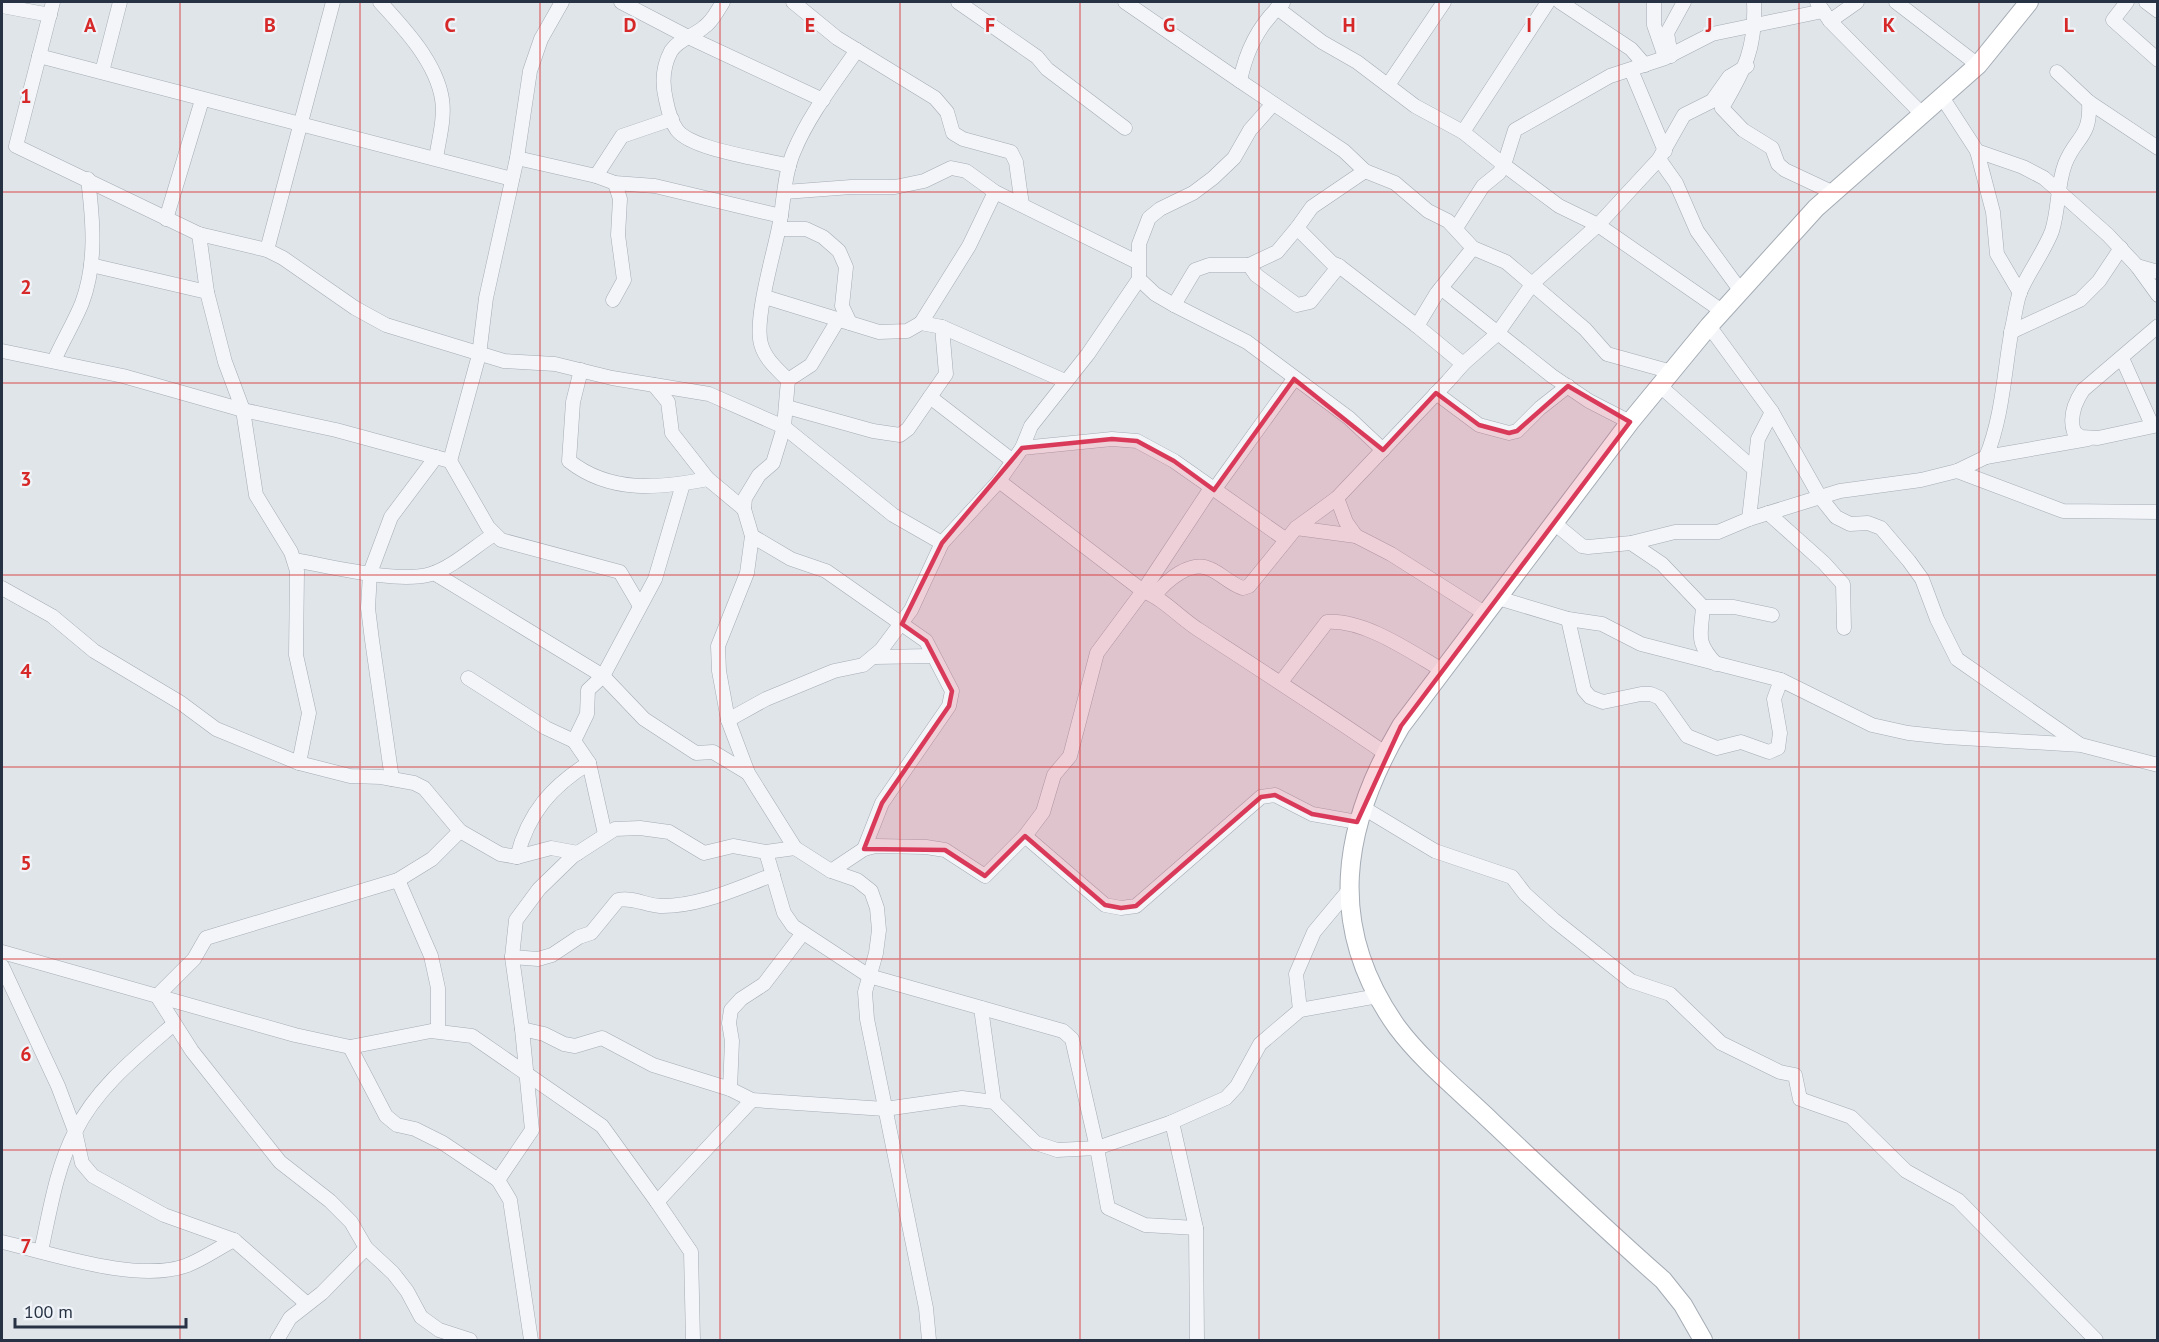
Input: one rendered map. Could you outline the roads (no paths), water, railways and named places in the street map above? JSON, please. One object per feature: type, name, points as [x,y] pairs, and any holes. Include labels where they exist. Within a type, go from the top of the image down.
[{"type":"main road","points":[[1703,1341],[1683,1305],[1663,1280],[1435,1067],[1398,1028],[1368,977],[1355,936],[1349,890],[1350,860],[1359,814],[1385,753],[1401,726],[1630,422],[1709,326],[1816,208],[1978,65],[2029,2]]},
{"type":"street","points":[[102,72],[120,2]]},
{"type":"street","points":[[267,250],[333,2]]},
{"type":"street","points":[[381,2],[417,46],[442,96],[436,158]]},
{"type":"street","points":[[450,461],[479,355],[488,290],[517,158],[534,57],[562,2]]},
{"type":"street","points":[[621,2],[688,37],[823,100]]},
{"type":"street","points":[[723,2],[706,27],[688,37],[672,50],[664,70],[665,98],[672,119],[677,130],[686,138],[702,145],[789,166]]},
{"type":"street","points":[[793,2],[837,38],[935,98],[947,112],[953,133],[963,139],[1011,152],[1016,162],[1022,205]]},
{"type":"street","points":[[958,2],[1037,57],[1047,69],[1125,128]]},
{"type":"street","points":[[1125,2],[1344,151],[1365,171],[1395,183],[1428,211],[1456,228],[1473,248],[1506,262],[1585,329],[1608,354],[1666,379],[1754,469]]},
{"type":"street","points":[[1388,85],[1444,2]]},
{"type":"street","points":[[1463,132],[1548,2]]},
{"type":"street","points":[[1560,2],[1623,43],[1638,55],[1645,66]]},
{"type":"street","points":[[1654,2],[1654,25],[1668,57]]},
{"type":"street","points":[[1668,57],[1667,33],[1684,2]]},
{"type":"street","points":[[1754,2],[1755,24],[1747,66],[1722,108],[1743,130],[1773,148],[1778,164],[1785,170],[1834,193]]},
{"type":"street","points":[[1456,228],[1483,186],[1499,173],[1504,165],[1515,130],[1610,76],[1668,57],[1712,34],[1857,2]]},
{"type":"street","points":[[1896,2],[1978,65]]},
{"type":"street","points":[[2127,2],[2113,20],[2157,60]]},
{"type":"street","points":[[1240,81],[1244,60],[1252,42],[1281,5],[1322,42],[1357,62],[1415,106],[1463,132],[1559,206],[1598,225],[1722,311]]},
{"type":"street","points":[[2,6],[51,8],[16,146]]},
{"type":"street","points":[[1823,11],[1922,114]]},
{"type":"street","points":[[856,50],[801,136],[789,166],[780,223],[770,263],[760,342],[765,356],[788,380],[784,427],[773,463],[759,475],[747,492],[744,509],[752,536],[747,573],[718,646],[728,720],[748,773],[795,848],[831,871],[857,880],[871,891],[874,900],[879,930],[876,953],[865,992],[867,1019],[926,1308],[929,1341]]},
{"type":"street","points":[[39,56],[202,100],[300,122],[512,179]]},
{"type":"street","points":[[1149,593],[1195,566],[1209,568],[1235,586],[1242,588],[1249,586],[1285,539],[1296,528],[1337,498],[1463,364],[1497,334],[1533,283],[1598,225],[1662,155],[1687,112],[1713,101],[1729,77],[1747,66]]},
{"type":"street","points":[[1631,69],[1662,155],[1697,231],[1740,291]]},
{"type":"street","points":[[2057,72],[2089,102],[2157,148]]},
{"type":"street","points":[[1942,97],[1977,151],[1993,212],[1997,254],[2020,293]]},
{"type":"street","points":[[166,219],[202,100]]},
{"type":"street","points":[[1986,457],[1997,426],[2011,332],[2020,293],[2051,232],[2060,193],[2061,176],[2067,160],[2085,134],[2090,115],[2089,102]]},
{"type":"street","points":[[1273,104],[1250,130],[1234,158],[1213,178],[1193,193],[1160,208],[1149,218],[1141,234],[1137,262],[1139,279],[1155,294],[1174,305],[1233,333],[1294,380],[1349,418],[1383,450]]},
{"type":"street","points":[[596,176],[622,136],[672,119]]},
{"type":"street","points":[[2,147],[16,146],[199,234],[267,250],[283,258],[372,320],[504,361],[555,364],[654,386],[709,394],[784,427],[893,514],[942,543]]},
{"type":"street","points":[[1977,151],[2023,166],[2044,178],[2121,248],[2157,295]]},
{"type":"street","points":[[517,158],[596,176],[615,183],[655,186],[806,229],[823,237],[839,251],[846,267],[842,306],[844,321],[811,365],[788,380]]},
{"type":"street","points":[[785,192],[851,187],[895,187],[924,181],[951,168],[966,171],[995,192],[1137,262]]},
{"type":"street","points":[[1174,305],[1195,270],[1209,265],[1249,266],[1277,252],[1312,207],[1365,171]]},
{"type":"street","points":[[54,361],[82,303],[91,265],[93,220],[88,179]]},
{"type":"street","points":[[613,300],[624,280],[618,235],[620,199],[615,183]]},
{"type":"street","points":[[765,297],[879,332],[907,331],[921,323],[969,246],[995,192]]},
{"type":"street","points":[[1297,228],[1332,263],[1339,266],[1463,364]]},
{"type":"street","points":[[199,234],[207,292],[225,362],[243,410],[256,495],[294,560],[297,571],[296,655],[309,713],[299,763]]},
{"type":"street","points":[[1417,327],[1441,288],[1473,248]]},
{"type":"street","points":[[2011,332],[2080,300],[2099,281],[2121,248]]},
{"type":"street","points":[[91,265],[207,292]]},
{"type":"street","points":[[1249,266],[1279,294],[1297,305],[1310,302],[1339,266]]},
{"type":"street","points":[[2137,266],[2157,272]]},
{"type":"street","points":[[728,720],[766,699],[834,671],[863,664],[874,657],[902,624],[942,543],[999,480],[1022,448],[1031,426],[1094,346],[1139,279]]},
{"type":"street","points":[[1441,288],[1497,334],[1589,401],[1630,422]]},
{"type":"street","points":[[921,323],[942,327],[1065,381]]},
{"type":"street","points":[[1709,326],[1772,412],[1820,497],[1844,522],[1868,523],[1881,528],[1922,579],[1936,619],[1957,659],[1965,667],[2081,745]]},
{"type":"street","points":[[2088,439],[2074,432],[2072,425],[2076,400],[2084,390],[2157,326]]},
{"type":"street","points":[[787,406],[873,431],[900,435],[908,429],[946,374],[942,327]]},
{"type":"street","points":[[2,351],[123,376],[243,410],[336,430],[450,461],[493,535],[519,547],[620,572],[640,606]]},
{"type":"street","points":[[1554,523],[1582,546],[1630,543],[1675,532],[1718,532],[1749,519],[1820,497],[1957,471],[1986,457],[2155,425],[2122,358]]},
{"type":"street","points":[[581,370],[573,402],[569,461],[581,471],[620,484],[659,488],[708,479]]},
{"type":"street","points":[[831,871],[864,849],[876,846],[945,850],[986,876],[1025,836],[1043,812],[1054,775],[1070,756],[1097,653],[1149,593],[1212,489],[1294,380]]},
{"type":"street","points":[[654,386],[668,402],[672,433],[708,479],[744,509]]},
{"type":"street","points":[[1436,393],[1479,425],[1509,433],[1517,431],[1540,408],[1568,386]]},
{"type":"street","points":[[930,397],[1013,461]]},
{"type":"street","points":[[1749,519],[1758,439],[1772,412]]},
{"type":"street","points":[[1022,448],[1112,438],[1137,441],[1174,461],[1285,539]]},
{"type":"street","points":[[392,779],[369,618],[370,573],[391,517],[436,457]]},
{"type":"street","points":[[1957,471],[2063,511],[2157,513]]},
{"type":"street","points":[[999,480],[1182,619],[1281,682],[1385,753]]},
{"type":"street","points":[[574,741],[587,714],[588,690],[603,676],[655,579],[683,484]]},
{"type":"street","points":[[1337,498],[1346,522],[1356,536]]},
{"type":"street","points":[[1768,513],[1824,563],[1843,584],[1844,628]]},
{"type":"street","points":[[1296,528],[1356,536],[1391,554],[1486,614]]},
{"type":"street","points":[[294,560],[370,573],[421,576],[434,573],[493,535]]},
{"type":"street","points":[[752,536],[791,559],[826,571],[926,641],[932,657],[952,692],[949,706],[882,803],[864,849]]},
{"type":"street","points":[[1630,543],[1662,564],[1703,607],[1734,608],[1772,615]]},
{"type":"street","points":[[434,573],[603,676],[644,719],[696,753],[713,752],[748,773]]},
{"type":"street","points":[[2,588],[52,616],[94,651],[181,703],[216,729],[299,763],[350,776],[414,783],[424,788],[460,831],[489,849],[517,857],[551,848],[578,853]]},
{"type":"street","points":[[1498,598],[1568,619],[1602,624],[1641,644],[1781,680],[1872,725],[1908,733],[1989,741],[2081,745],[2157,765]]},
{"type":"street","points":[[1703,607],[1699,633],[1702,648],[1716,664]]},
{"type":"street","points":[[1568,619],[1584,690],[1590,697],[1603,702],[1651,694],[1660,698],[1687,736],[1717,748],[1741,742],[1769,752],[1778,748],[1780,733],[1774,699],[1781,680]]},
{"type":"street","points":[[1281,682],[1327,622],[1334,621],[1377,634],[1442,670]]},
{"type":"street","points":[[874,657],[932,657]]},
{"type":"street","points":[[468,678],[546,728],[574,741],[589,763],[605,834]]},
{"type":"street","points":[[517,857],[523,832],[546,796],[564,778],[589,763]]},
{"type":"street","points":[[1025,836],[1105,905],[1121,908],[1136,906],[1261,797],[1275,795],[1312,814],[1359,814],[1435,851],[1512,877],[1525,894],[1554,920],[1631,981],[1670,994],[1721,1043],[1780,1072],[1795,1075],[1800,1099],[1851,1116],[1906,1171],[1958,1200],[2096,1341]]},
{"type":"street","points":[[498,1179],[532,1130],[512,957],[516,920],[539,890],[578,853],[605,834],[625,828],[669,832],[704,853],[734,846],[766,852],[795,848]]},
{"type":"street","points":[[157,996],[194,959],[206,938],[398,880],[432,859],[460,831]]},
{"type":"street","points":[[766,852],[784,913],[793,926],[869,976],[1063,1031],[1072,1039],[1108,1208],[1145,1225],[1196,1228]]},
{"type":"street","points":[[512,957],[538,959],[552,955],[579,937],[591,933],[618,900],[627,898],[660,906],[707,900],[773,875]]},
{"type":"street","points":[[398,880],[431,956],[438,988],[438,1031]]},
{"type":"street","points":[[1300,1010],[1296,974],[1314,932],[1349,890]]},
{"type":"street","points":[[730,1089],[732,1041],[729,1023],[731,1010],[741,999],[764,984],[803,933]]},
{"type":"street","points":[[2,952],[295,1035],[350,1047],[393,1037],[438,1031],[472,1035],[602,1126],[657,1202],[691,1252],[693,1341]]},
{"type":"street","points":[[2,966],[58,1086],[75,1131],[82,1163],[93,1176],[164,1215],[234,1240],[306,1304]]},
{"type":"street","points":[[157,996],[174,1024],[279,1162],[330,1201],[351,1222],[366,1248],[400,1282],[421,1317],[439,1330],[470,1341]]},
{"type":"street","points":[[522,1029],[544,1034],[564,1044],[575,1046],[602,1038],[653,1065],[730,1089],[752,1100],[885,1109],[962,1098],[994,1102],[1036,1143],[1057,1150],[1097,1148],[1172,1122],[1226,1098],[1237,1086],[1260,1044],[1300,1010],[1378,996]]},
{"type":"street","points":[[981,1008],[994,1102]]},
{"type":"street","points":[[41,1251],[59,1173],[75,1131],[94,1101],[135,1057],[174,1024]]},
{"type":"street","points":[[350,1047],[386,1116],[397,1125],[415,1129],[444,1143],[498,1179],[510,1200],[531,1341]]},
{"type":"street","points":[[657,1202],[752,1100]]},
{"type":"street","points":[[1172,1122],[1196,1228],[1197,1341]]},
{"type":"street","points":[[2,1242],[110,1268],[151,1270],[184,1266],[234,1240]]},
{"type":"street","points":[[277,1341],[290,1318],[322,1293],[366,1248]]}]
